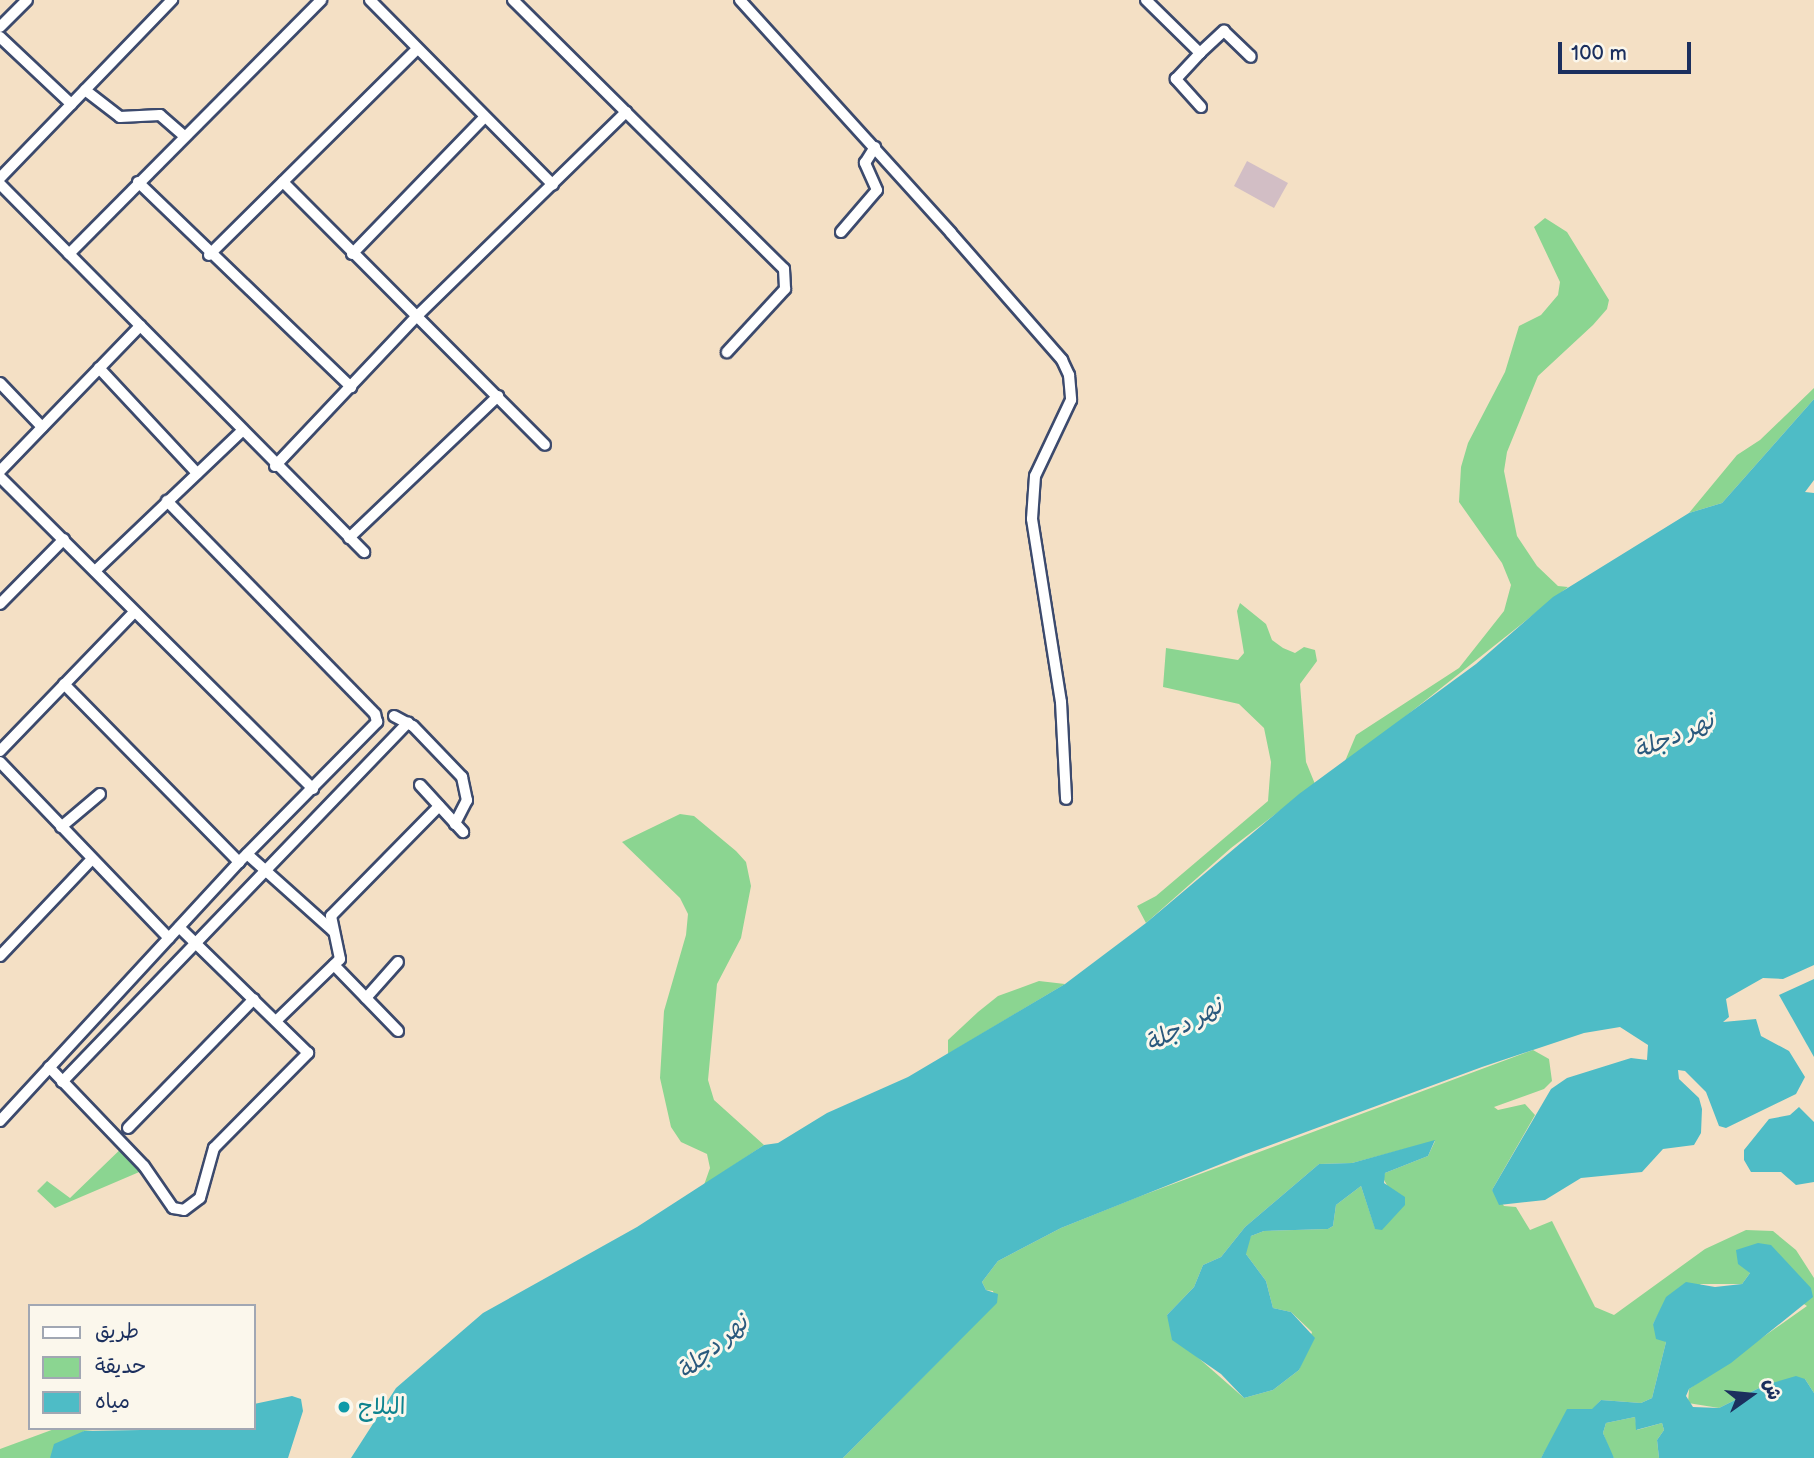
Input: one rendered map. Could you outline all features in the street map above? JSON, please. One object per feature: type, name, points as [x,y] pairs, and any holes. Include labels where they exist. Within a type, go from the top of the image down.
[{"type":"street","points":[[0,27],[27,0]]},
{"type":"street","points":[[0,178],[172,0]]},
{"type":"street","points":[[69,254],[321,0]]},
{"type":"street","points":[[370,0],[553,185]]},
{"type":"street","points":[[513,0],[784,269],[785,289],[727,352]]},
{"type":"street","points":[[740,0],[876,147],[1062,360],[1073,386],[1072,400],[1035,476],[1032,519],[1061,702],[1066,799]]},
{"type":"street","points":[[1146,0],[1200,53]]},
{"type":"street","points":[[1201,107],[1176,79],[1200,53],[1224,31],[1251,57]]},
{"type":"street","points":[[0,37],[71,104]]},
{"type":"street","points":[[209,255],[417,49]]},
{"type":"street","points":[[85,90],[120,117],[160,115],[184,136]]},
{"type":"street","points":[[275,466],[418,315],[626,112]]},
{"type":"street","points":[[352,254],[484,118]]},
{"type":"street","points":[[841,232],[877,190],[865,163],[876,147]]},
{"type":"street","points":[[138,182],[209,255],[351,387]]},
{"type":"street","points":[[283,182],[352,254],[418,315],[545,444]]},
{"type":"street","points":[[0,184],[241,432],[364,552]]},
{"type":"street","points":[[0,471],[140,326]]},
{"type":"street","points":[[99,368],[197,473]]},
{"type":"street","points":[[0,383],[43,427]]},
{"type":"street","points":[[349,538],[498,396]]},
{"type":"street","points":[[95,571],[241,432]]},
{"type":"street","points":[[0,477],[313,789]]},
{"type":"street","points":[[0,1121],[239,862],[376,725],[376,717],[167,501]]},
{"type":"street","points":[[0,604],[64,539]]},
{"type":"street","points":[[0,751],[134,612]]},
{"type":"street","points":[[64,684],[239,862]]},
{"type":"street","points":[[394,716],[408,722],[463,777],[467,800],[459,828],[420,785]]},
{"type":"street","points":[[62,1082],[408,722]]},
{"type":"street","points":[[0,762],[91,860],[169,938]]},
{"type":"street","points":[[61,827],[100,794]]},
{"type":"street","points":[[276,1021],[334,965],[341,953],[330,921],[335,912],[439,806]]},
{"type":"street","points":[[247,854],[333,931]]},
{"type":"street","points":[[0,956],[91,860]]},
{"type":"street","points":[[48,1067],[144,1166],[173,1208],[184,1210],[204,1193],[214,1148],[308,1053],[179,927]]},
{"type":"street","points":[[366,998],[398,962]]},
{"type":"street","points":[[334,965],[398,1031]]},
{"type":"street","points":[[128,1128],[254,999]]},
{"type":"shaded area","points":[[1247,161],[1288,183],[1274,208],[1234,186]]},
{"type":"green space","points":[[1545,218],[1567,232],[1609,300],[1607,309],[1593,325],[1538,376],[1507,452],[1504,471],[1517,536],[1537,566],[1558,586],[1568,587],[1343,766],[1356,735],[1459,668],[1504,611],[1511,585],[1502,563],[1459,502],[1461,467],[1468,443],[1505,372],[1519,326],[1541,315],[1558,295],[1560,282],[1534,227]]},
{"type":"green space","points":[[1814,388],[1814,399],[1722,503],[1689,513],[1737,455],[1760,440]]},
{"type":"green space","points":[[1240,603],[1266,624],[1272,640],[1283,648],[1295,653],[1304,647],[1315,650],[1317,661],[1300,684],[1306,762],[1315,784],[1231,848],[1146,923],[1137,906],[1156,896],[1268,801],[1271,762],[1264,728],[1239,704],[1163,687],[1166,648],[1238,660],[1244,653],[1237,611]]},
{"type":"green space","points":[[680,814],[694,816],[736,851],[746,862],[751,886],[741,938],[717,984],[708,1080],[714,1100],[764,1145],[704,1185],[710,1168],[707,1154],[681,1142],[671,1127],[660,1078],[664,1011],[686,935],[688,914],[680,898],[622,842]]},
{"type":"green space","points":[[1039,981],[1065,984],[948,1054],[948,1040],[978,1012],[998,996]]},
{"type":"green space","points":[[1533,1050],[1549,1059],[1552,1081],[1544,1089],[1494,1107],[1498,1110],[1525,1104],[1535,1115],[1492,1190],[1504,1206],[1516,1207],[1530,1230],[1552,1221],[1595,1307],[1614,1315],[1705,1249],[1746,1230],[1773,1231],[1796,1250],[1814,1278],[1814,1393],[1805,1379],[1765,1385],[1719,1408],[1688,1403],[1689,1389],[1807,1306],[1748,1268],[1750,1273],[1742,1284],[1701,1284],[1660,1311],[1653,1324],[1666,1342],[1652,1398],[1641,1403],[1601,1400],[1593,1409],[1564,1419],[1541,1458],[843,1458],[996,1303],[993,1291],[986,1290],[982,1282],[998,1261],[1061,1228]],"holes":[[[1435,1141],[1428,1156],[1385,1173],[1383,1178],[1389,1189],[1375,1228],[1361,1186],[1336,1205],[1333,1226],[1328,1229],[1264,1231],[1251,1236],[1244,1247],[1246,1254],[1266,1281],[1273,1308],[1291,1312],[1312,1332],[1299,1370],[1273,1390],[1244,1398],[1178,1340],[1167,1315],[1194,1287],[1203,1265],[1221,1257],[1245,1227],[1319,1164],[1352,1163]]]},
{"type":"green space","points":[[129,1141],[151,1167],[55,1208],[37,1191],[47,1181],[70,1198]]},
{"type":"green space","points":[[1635,1417],[1637,1430],[1662,1423],[1664,1430],[1657,1440],[1659,1458],[1614,1458],[1611,1454],[1603,1433],[1606,1423]]},
{"type":"green space","points":[[52,1430],[93,1430],[84,1431],[50,1458],[0,1458],[0,1449]]},
{"type":"water","name":"نهر دجلة","points":[[1814,399],[1814,480],[1805,492],[1814,493],[1814,965],[1783,979],[1763,978],[1726,999],[1729,1017],[1723,1022],[1756,1019],[1761,1036],[1789,1051],[1805,1077],[1796,1094],[1726,1128],[1719,1126],[1706,1092],[1685,1071],[1678,1070],[1679,1079],[1699,1098],[1702,1109],[1701,1133],[1694,1145],[1663,1149],[1642,1172],[1581,1178],[1545,1200],[1499,1205],[1492,1190],[1551,1089],[1567,1078],[1631,1058],[1647,1060],[1648,1045],[1620,1027],[1584,1033],[1482,1067],[1246,1154],[1061,1228],[998,1261],[982,1282],[986,1290],[998,1294],[997,1303],[843,1458],[351,1458],[396,1388],[483,1313],[637,1227],[764,1145],[778,1143],[827,1113],[908,1077],[1065,984],[1146,923],[1299,794],[1476,664],[1553,597],[1689,513],[1722,503]]},
{"type":"water","points":[[1814,979],[1814,1057],[1779,995]]},
{"type":"water","points":[[1799,1107],[1814,1122],[1814,1182],[1796,1185],[1781,1172],[1751,1172],[1744,1160],[1744,1150],[1769,1119],[1790,1115]]},
{"type":"water","points":[[1435,1140],[1428,1156],[1385,1173],[1384,1183],[1405,1197],[1405,1205],[1382,1230],[1375,1229],[1361,1186],[1336,1205],[1333,1226],[1328,1229],[1264,1231],[1251,1236],[1246,1254],[1266,1281],[1273,1308],[1291,1312],[1315,1338],[1299,1370],[1273,1390],[1244,1398],[1221,1374],[1172,1340],[1167,1315],[1194,1287],[1203,1265],[1221,1257],[1245,1227],[1319,1164],[1352,1163]]},
{"type":"water","points":[[1758,1243],[1771,1245],[1811,1288],[1813,1297],[1731,1363],[1689,1389],[1686,1396],[1693,1407],[1719,1408],[1765,1385],[1796,1376],[1805,1379],[1814,1393],[1814,1458],[1659,1458],[1657,1440],[1664,1430],[1662,1423],[1636,1430],[1635,1417],[1606,1423],[1603,1433],[1614,1458],[1541,1458],[1567,1409],[1592,1409],[1601,1400],[1641,1403],[1652,1398],[1666,1342],[1656,1339],[1653,1324],[1666,1297],[1686,1282],[1715,1287],[1742,1284],[1750,1273],[1738,1264],[1736,1250]]},
{"type":"water","points":[[292,1396],[301,1399],[303,1411],[288,1458],[50,1458],[54,1444],[84,1431],[256,1430],[256,1404]]},
{"type":"place","name":"البلاج","points":[[344,1407]]}]
